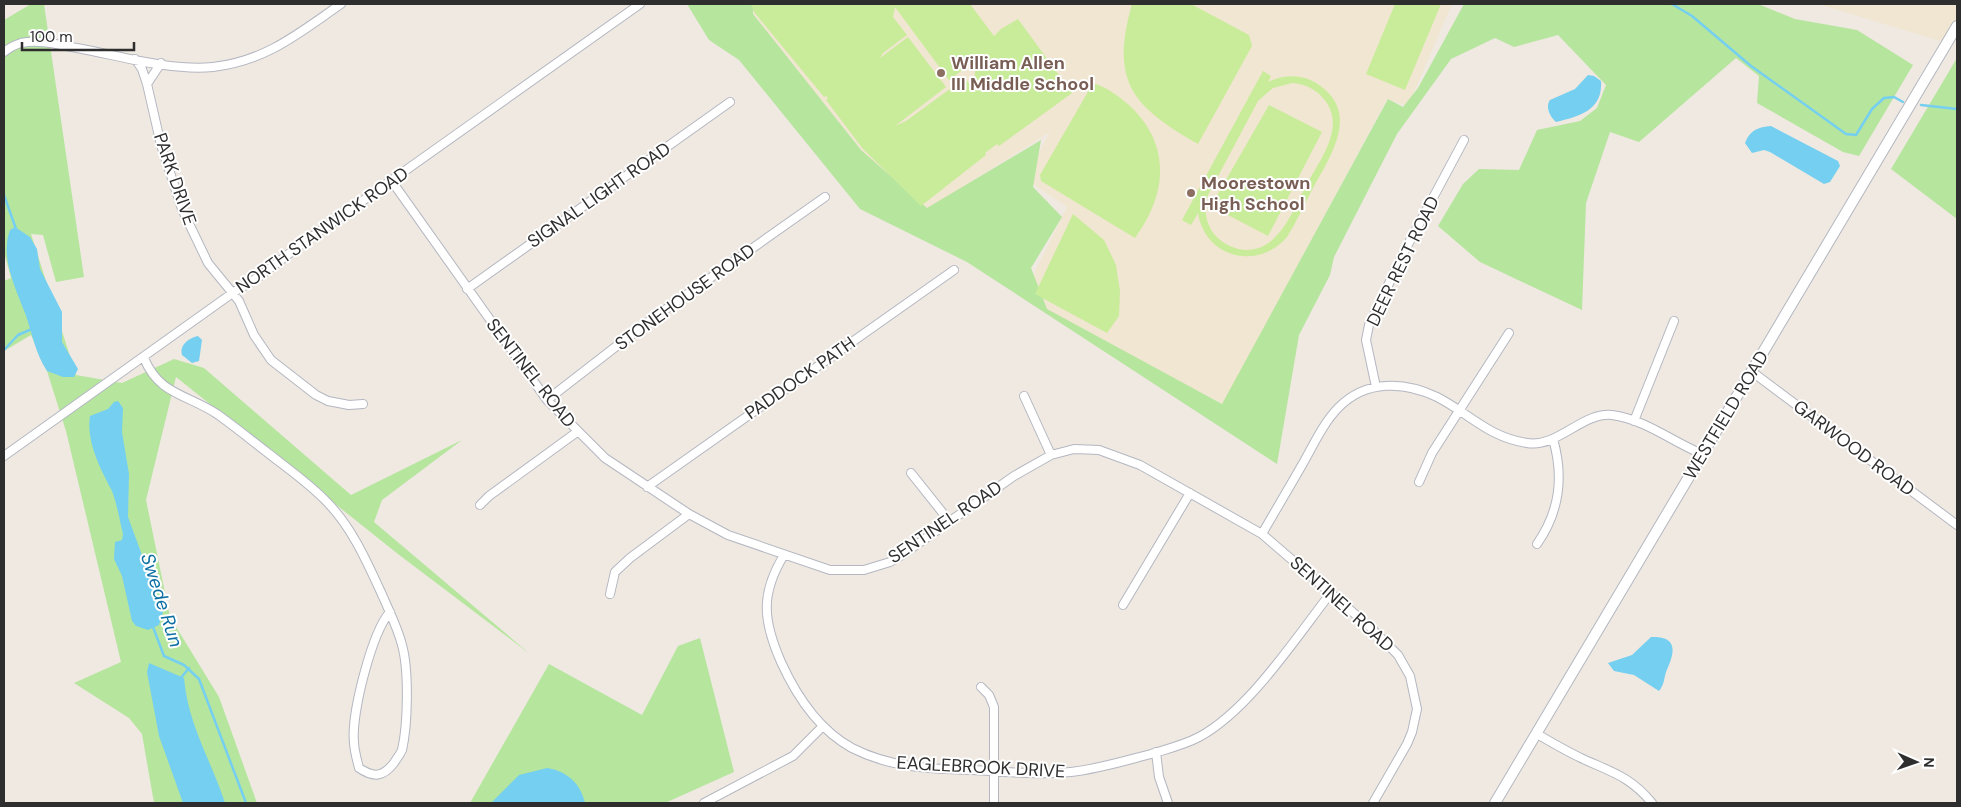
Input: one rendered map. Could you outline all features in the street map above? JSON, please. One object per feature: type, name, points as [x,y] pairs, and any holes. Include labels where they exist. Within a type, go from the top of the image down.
[{"type":"street","points":[[4,52],[22,42],[48,42],[161,64],[190,68],[214,67],[252,59],[280,46],[341,4]]},
{"type":"street","name":"NORTH STANWICK ROAD","points":[[4,456],[234,292],[260,276],[391,180],[457,136],[640,4]]},
{"type":"street","name":"WESTFIELD ROAD","points":[[1495,803],[1957,26]]},
{"type":"street","name":"PARK DRIVE","points":[[135,59],[142,69],[148,84],[161,145],[182,209],[208,263],[224,285],[234,292],[254,334],[271,360],[316,395],[328,401],[348,405],[363,404]]},
{"type":"street","points":[[148,84],[161,64]]},
{"type":"street","name":"SIGNAL LIGHT ROAD","points":[[467,289],[730,102]]},
{"type":"street","name":"DEER REST ROAD","points":[[1376,387],[1366,340],[1369,324],[1405,250],[1464,140]]},
{"type":"street","name":"SENTINEL ROAD","points":[[391,180],[547,400],[577,432],[605,458],[647,487],[689,514],[728,535],[830,570],[864,570],[902,555],[1014,476],[1051,455],[1074,449],[1099,450],[1112,453],[1140,465],[1262,534],[1370,627],[1398,655],[1414,687],[1417,709],[1412,732],[1373,803]]},
{"type":"street","name":"STONEHOUSE ROAD","points":[[547,400],[645,324],[825,197]]},
{"type":"street","name":"PADDOCK PATH","points":[[647,487],[954,270]]},
{"type":"street","points":[[1634,421],[1674,321]]},
{"type":"street","points":[[1419,482],[1432,453],[1509,332]]},
{"type":"street","points":[[144,358],[148,368],[169,391],[200,404],[217,414],[324,499],[343,521],[358,546],[390,612],[402,642],[406,663],[404,736],[401,752],[387,771],[377,776],[370,776],[360,768],[354,742],[354,719],[376,636],[384,619],[390,612]]},
{"type":"street","name":"GARWOOD ROAD","points":[[1751,371],[1957,525]]},
{"type":"street","points":[[1262,534],[1317,439],[1338,408],[1356,394],[1376,387],[1397,385],[1418,388],[1508,440],[1531,444],[1553,439],[1596,417],[1611,415],[1634,421],[1702,454]]},
{"type":"street","points":[[1024,396],[1051,455]]},
{"type":"street","points":[[480,505],[489,496],[577,432]]},
{"type":"street","points":[[1537,544],[1552,518],[1558,498],[1560,477],[1553,439]]},
{"type":"street","points":[[911,474],[950,522]]},
{"type":"street","points":[[1122,605],[1190,493]]},
{"type":"street","points":[[610,594],[615,572],[689,514]]},
{"type":"street","name":"EAGLEBROOK DRIVE","points":[[784,555],[773,572],[766,597],[765,609],[770,634],[793,687],[823,726],[850,747],[887,763],[915,768],[996,772],[1070,772],[1108,766],[1200,737],[1227,718],[1258,684],[1330,594]]},
{"type":"street","points":[[981,687],[989,695],[994,707],[996,772],[994,803]]},
{"type":"street","points":[[704,803],[793,756],[823,726]]},
{"type":"street","points":[[1537,734],[1583,759],[1615,771],[1634,783],[1652,803]]},
{"type":"street","points":[[1156,752],[1159,777],[1168,803]]},
{"type":"shaded area","name":"Moorestown High School","points":[[745,4],[1452,4],[1408,106],[1387,99],[1223,404],[1022,298],[1067,207],[1025,179],[1050,132],[921,213],[865,155]]},
{"type":"shaded area","points":[[1818,4],[1957,4],[1957,25],[1947,43]]},
{"type":"green space","points":[[31,4],[44,4],[84,277],[56,282],[43,235],[31,234],[76,375],[122,383],[174,359],[204,368],[351,495],[462,440],[382,500],[374,522],[530,654],[398,554],[176,377],[146,500],[170,617],[219,697],[257,803],[154,803],[142,734],[129,718],[74,683],[121,662],[66,431],[47,371],[31,335],[4,351],[4,281],[11,278],[4,252],[4,20]]},
{"type":"green space","points":[[687,4],[753,4],[753,14],[861,150],[927,208],[1041,140],[1033,187],[1062,217],[1031,268],[1047,309],[1222,404],[1388,99],[1403,107],[1418,88],[1464,4],[1758,4],[1795,19],[1857,30],[1913,65],[1859,156],[1843,152],[1757,103],[1759,76],[1736,58],[1639,142],[1610,132],[1586,203],[1582,310],[1480,262],[1438,226],[1463,184],[1479,169],[1519,170],[1537,130],[1580,121],[1597,108],[1606,85],[1558,35],[1514,47],[1495,38],[1451,59],[1397,134],[1334,257],[1330,275],[1299,335],[1277,464],[967,262],[860,209],[739,60],[709,40]]},
{"type":"green space","name":"William Allen III Middle School","points":[[751,4],[970,4],[994,36],[1001,29],[1018,19],[1072,93],[999,146],[997,144],[985,153],[986,155],[921,206],[863,149],[826,100],[828,98],[824,97],[754,12]],"holes":[[[895,7],[949,80],[981,56],[975,71],[974,91],[965,78],[906,121],[895,126],[946,87],[908,37],[880,58],[883,53],[907,35],[893,17]]]},
{"type":"green space","points":[[1132,4],[1191,4],[1249,35],[1252,46],[1198,144],[1157,117],[1142,104],[1132,89],[1126,73],[1124,53],[1126,31]]},
{"type":"green space","points":[[1395,4],[1441,4],[1405,90],[1366,74]]},
{"type":"green space","points":[[1957,58],[1957,219],[1891,169]]},
{"type":"green space","points":[[1263,71],[1271,76],[1268,82],[1274,79],[1300,77],[1313,81],[1331,96],[1338,108],[1340,121],[1334,148],[1291,231],[1275,248],[1262,254],[1234,255],[1211,241],[1203,228],[1198,213],[1191,225],[1182,220]],"holes":[[[1292,83],[1305,85],[1316,91],[1329,107],[1333,118],[1330,141],[1284,227],[1267,244],[1257,248],[1238,249],[1224,243],[1214,234],[1208,224],[1206,212],[1208,195],[1258,101],[1273,88]]]},
{"type":"green space","points":[[1093,83],[1112,92],[1129,105],[1143,120],[1158,152],[1159,186],[1154,204],[1135,238],[1041,181],[1040,175]]},
{"type":"green space","points":[[1269,105],[1322,132],[1268,236],[1211,206]]},
{"type":"green space","points":[[1073,214],[1104,240],[1116,265],[1120,291],[1119,316],[1107,333],[1035,294]]},
{"type":"green space","points":[[700,638],[734,772],[665,803],[470,803],[549,664],[642,715],[678,646]]},
{"type":"water","points":[[1588,75],[1594,76],[1601,81],[1601,91],[1594,105],[1581,114],[1556,122],[1549,112],[1550,100],[1575,89]]},
{"type":"water","points":[[1771,126],[1838,161],[1840,166],[1830,182],[1824,184],[1770,152],[1764,150],[1752,153],[1745,143],[1749,135],[1758,128]]},
{"type":"water","points":[[15,227],[30,237],[37,249],[40,269],[62,312],[62,342],[78,369],[74,377],[63,377],[47,371],[37,350],[13,282],[8,261],[7,240],[10,230]]},
{"type":"water","points":[[198,336],[202,340],[199,361],[192,363],[182,355],[181,351],[183,345],[188,340]]},
{"type":"water","points":[[118,401],[123,408],[122,432],[129,474],[128,517],[163,612],[159,625],[148,630],[136,626],[132,621],[122,576],[114,559],[115,542],[122,540],[123,534],[113,493],[98,463],[90,435],[90,416],[108,409],[114,402]]},
{"type":"water","points":[[1651,637],[1660,637],[1667,640],[1671,643],[1672,647],[1671,659],[1659,691],[1634,675],[1614,671],[1608,663],[1632,655]]},
{"type":"water","points":[[149,663],[184,678],[186,695],[195,727],[225,803],[183,803],[159,736],[147,672]]},
{"type":"water","points":[[547,768],[561,772],[572,779],[580,790],[585,803],[491,803],[519,775]]},
{"type":"waterway","points":[[1672,4],[1692,16],[1751,66],[1846,134],[1856,135],[1872,109],[1884,98],[1894,97],[1903,102]]},
{"type":"waterway","points":[[1921,105],[1957,109]]},
{"type":"waterway","points":[[4,195],[16,229]]},
{"type":"waterway","name":"Swede Run","points":[[4,350],[18,335],[32,329]]},
{"type":"waterway","name":"Swede Run","points":[[153,627],[164,656],[184,665],[199,679],[246,803]]},
{"type":"waterway","points":[[180,679],[189,668]]},
{"type":"place","name":"William Allen III Middle School","points":[[941,73]]},
{"type":"place","name":"Moorestown High School","points":[[1191,193]]}]
